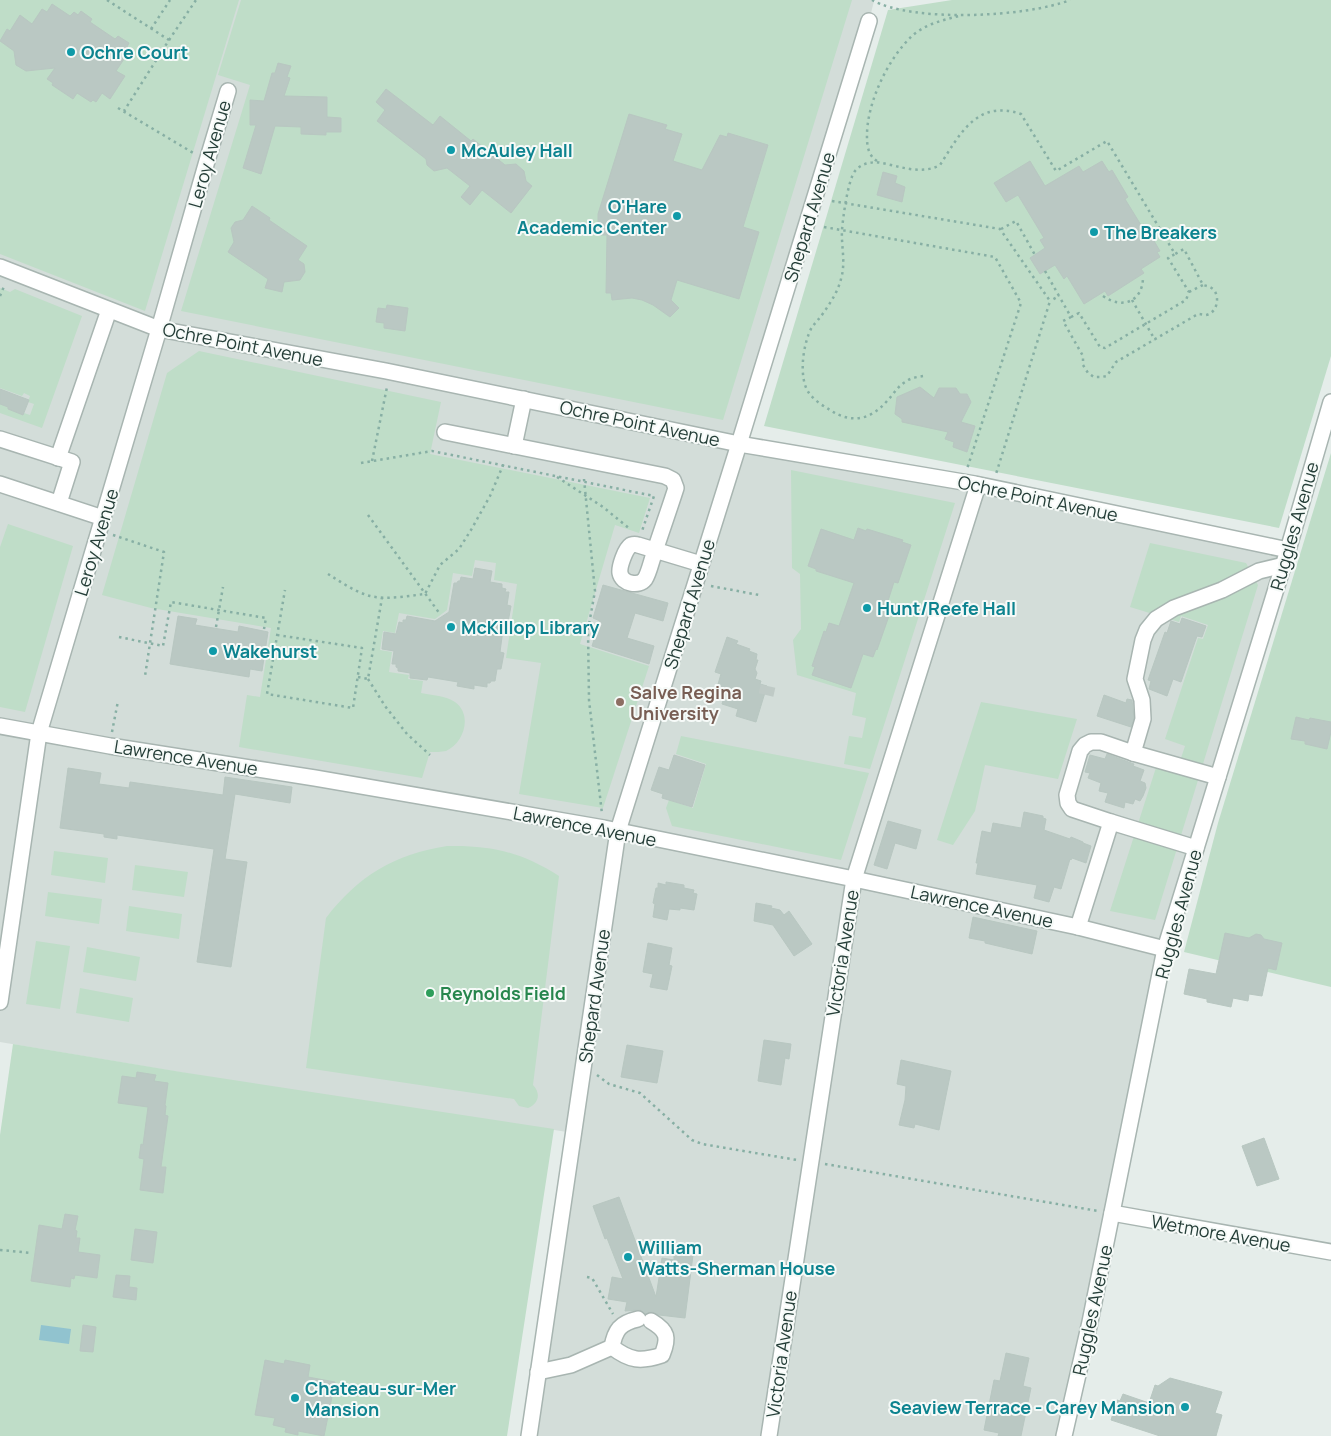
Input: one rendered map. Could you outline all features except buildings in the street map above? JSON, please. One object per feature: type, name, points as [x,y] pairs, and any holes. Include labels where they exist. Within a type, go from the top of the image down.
[{"type":"street","name":"Shepard Avenue","points":[[529,1436],[611,829],[699,571],[869,21]]},
{"type":"street","name":"Leroy Avenue","points":[[0,1002],[39,733],[228,91]]},
{"type":"street","name":"Ochre Point Avenue","points":[[0,267],[159,329],[386,371],[739,444],[985,486],[1286,558]]},
{"type":"street","points":[[58,458],[109,310]]},
{"type":"street","points":[[514,446],[524,399]]},
{"type":"street","name":"Ruggles Avenue","points":[[1064,1436],[1090,1322],[1165,949],[1286,558],[1331,402]]},
{"type":"street","points":[[445,432],[665,476],[673,480],[676,488],[655,550],[646,578],[641,583],[627,582],[622,577],[620,571],[626,551],[631,545],[639,542],[655,550],[699,571]]},
{"type":"street","points":[[0,439],[72,462],[59,504]]},
{"type":"street","points":[[0,484],[59,504],[102,524]]},
{"type":"street","name":"Victoria Avenue","points":[[769,1436],[854,879],[985,486]]},
{"type":"street","points":[[1133,753],[1143,719],[1143,711],[1135,680],[1143,640],[1147,630],[1156,619],[1174,608],[1222,590],[1286,558]]},
{"type":"street","name":"Lawrence Avenue","points":[[0,726],[611,829],[1078,927],[1165,949]]},
{"type":"street","points":[[1196,848],[1072,809],[1068,803],[1067,795],[1080,751],[1084,744],[1101,742],[1218,777]]},
{"type":"street","points":[[1078,927],[1111,822]]},
{"type":"street","name":"Wetmore Avenue","points":[[1112,1213],[1331,1252]]},
{"type":"street","points":[[645,1320],[660,1326],[665,1333],[667,1344],[662,1355],[650,1359],[624,1357],[612,1347],[614,1335],[620,1326],[629,1321],[645,1320]]},
{"type":"street","points":[[538,1372],[571,1365],[612,1347]]},
{"type":"path","points":[[107,0],[169,40]]},
{"type":"path","points":[[152,29],[170,0]]},
{"type":"path","points":[[124,111],[196,0]]},
{"type":"path","points":[[872,0],[905,11],[962,16]]},
{"type":"path","points":[[880,163],[874,160],[870,152],[867,131],[871,107],[886,72],[900,50],[915,34],[934,23],[962,16],[1041,9],[1070,0]]},
{"type":"path","points":[[118,108],[206,161]]},
{"type":"path","points":[[923,376],[905,381],[879,410],[869,416],[856,418],[843,417],[831,411],[809,393],[804,382],[803,365],[808,336],[840,286],[843,272],[842,231],[850,180],[854,171],[868,162],[914,170],[934,168],[940,165],[964,129],[976,118],[1001,110],[1009,110],[1024,117],[1056,171],[1107,140],[1175,254]]},
{"type":"path","points":[[832,201],[1000,229],[1016,221],[1035,255]]},
{"type":"path","points":[[824,228],[994,257],[1021,303],[962,482]]},
{"type":"path","points":[[1000,229],[1050,301]]},
{"type":"path","points":[[1189,292],[1168,258],[1184,249],[1203,285]]},
{"type":"path","points":[[1045,272],[1071,317]]},
{"type":"path","points":[[1103,296],[1110,301],[1118,303],[1132,300],[1138,296],[1141,290],[1143,276]]},
{"type":"path","points":[[1203,285],[1210,287],[1215,291],[1217,298],[1214,311],[1206,315],[1198,314],[1116,362],[1107,376],[1101,378],[1094,377],[1088,373],[1083,365],[1083,356],[1063,321],[1079,313],[1100,347],[1105,348],[1186,300],[1189,292],[1203,285]]},
{"type":"path","points":[[985,486],[1017,404],[1050,301],[1059,296]]},
{"type":"path","points":[[1132,300],[1155,340]]},
{"type":"path","points":[[372,461],[388,384],[386,371]]},
{"type":"path","points":[[361,463],[432,452],[504,464],[654,496],[639,542],[616,517],[554,475]]},
{"type":"path","points":[[425,594],[440,565],[458,549],[471,530],[490,496],[504,464]]},
{"type":"path","points":[[584,480],[595,591],[588,630],[589,700],[611,829]]},
{"type":"path","points":[[368,515],[440,614]]},
{"type":"path","points":[[102,524],[164,552],[145,676]]},
{"type":"path","points":[[699,571],[710,586],[759,595]]},
{"type":"path","points":[[328,574],[356,591],[369,596],[382,598],[425,594]]},
{"type":"path","points":[[216,626],[223,587]]},
{"type":"path","points":[[277,634],[362,648],[352,708],[267,694],[277,634],[286,590]]},
{"type":"path","points":[[382,598],[368,679],[385,706],[407,734],[430,755]]},
{"type":"path","points":[[119,637],[163,646],[171,602],[266,618],[264,629]]},
{"type":"path","points":[[358,677],[368,679]]},
{"type":"path","points":[[110,746],[118,701]]},
{"type":"path","points":[[597,1075],[609,1084],[640,1093],[692,1140],[702,1144],[1112,1213]]},
{"type":"path","points":[[0,1250],[32,1253]]},
{"type":"path","points":[[587,1277],[592,1278],[620,1326]]},
{"type":"shaded area","name":"Salve Regina University","points":[[0,0],[872,0],[874,1],[869,21],[739,443],[1288,550],[1165,949],[1064,1436],[529,1436],[574,1133],[268,1087],[0,1042]]},
{"type":"green space","points":[[0,0],[239,0],[145,311],[0,254]]},
{"type":"green space","points":[[241,0],[852,0],[723,420],[181,311],[250,85],[218,75]]},
{"type":"green space","points":[[952,0],[1331,0],[1331,356],[1279,528],[764,426],[888,10]]},
{"type":"green space","points":[[0,288],[10,292],[15,289],[82,316],[42,428],[0,413],[0,404],[23,415],[24,413],[30,415],[34,404],[28,402],[30,396],[24,393],[22,396],[0,388]]},
{"type":"green space","points":[[199,351],[441,402],[430,454],[650,498],[639,533],[615,525],[580,644],[649,666],[603,808],[519,794],[541,663],[506,658],[517,584],[494,580],[496,563],[475,560],[472,576],[453,573],[447,610],[435,619],[399,613],[395,633],[383,631],[380,650],[392,652],[389,672],[409,675],[408,679],[423,681],[421,693],[451,700],[461,708],[464,714],[464,728],[458,742],[446,751],[430,752],[422,778],[239,747],[247,695],[260,697],[271,628],[151,608],[102,595],[167,373]]},
{"type":"green space","points":[[1331,453],[1331,987],[1184,952],[1218,823]]},
{"type":"green space","points":[[791,470],[955,503],[870,769],[844,764],[849,736],[862,738],[866,718],[852,715],[856,693],[797,675],[793,640],[801,629],[800,574],[792,568]]},
{"type":"green space","points":[[8,524],[73,546],[25,712],[0,707],[0,547]]},
{"type":"green space","points":[[1150,543],[1246,563],[1258,585],[1155,920],[1110,911],[1161,752],[1181,758],[1185,746],[1165,739],[1198,638],[1203,639],[1208,625],[1181,616],[1179,622],[1130,607]]},
{"type":"green space","points":[[981,702],[1077,719],[1058,779],[985,765],[975,811],[953,845],[937,840]]},
{"type":"green space","points":[[681,736],[869,773],[841,860],[672,826],[666,808],[669,800],[693,808],[706,764],[676,754]]},
{"type":"green space","name":"Reynolds Field","points":[[447,846],[478,847],[505,852],[532,861],[559,876],[533,1085],[536,1088],[538,1098],[535,1104],[528,1108],[519,1106],[514,1099],[306,1068],[326,918],[351,890],[379,869],[411,855]]},
{"type":"green space","points":[[54,851],[108,858],[105,883],[51,875]]},
{"type":"green space","points":[[135,865],[188,872],[184,897],[132,890]]},
{"type":"green space","points":[[48,892],[102,899],[99,924],[45,916]]},
{"type":"green space","points":[[129,906],[182,914],[179,939],[126,931]]},
{"type":"green space","points":[[36,941],[70,946],[60,1009],[26,1004]]},
{"type":"green space","points":[[87,947],[140,957],[136,981],[83,972]]},
{"type":"green space","points":[[80,988],[133,998],[129,1022],[76,1013]]},
{"type":"green space","points":[[13,1044],[181,1072],[554,1129],[507,1436],[0,1436],[0,1135]]},
{"type":"water","points":[[41,1325],[71,1329],[69,1344],[39,1340]]},
{"type":"tunnel","points":[[766,695],[768,686]]},
{"type":"place","name":"Ochre Court","points":[[71,52]]},
{"type":"place","name":"McAuley Hall","points":[[451,150]]},
{"type":"place","name":"O'Hare Academic Center","points":[[677,216]]},
{"type":"place","name":"The Breakers","points":[[1094,232]]},
{"type":"place","name":"Hunt/Reefe Hall","points":[[867,608]]},
{"type":"place","name":"McKillop Library","points":[[451,627]]},
{"type":"place","name":"Wakehurst","points":[[213,651]]},
{"type":"place","name":"Salve Regina University","points":[[620,702]]},
{"type":"place","name":"Reynolds Field","points":[[430,993]]},
{"type":"place","name":"William Watts-Sherman House","points":[[628,1257]]},
{"type":"place","name":"Chateau-sur-Mer Mansion","points":[[295,1398]]},
{"type":"place","name":"Seaview Terrace - Carey Mansion","points":[[1185,1407]]}]
